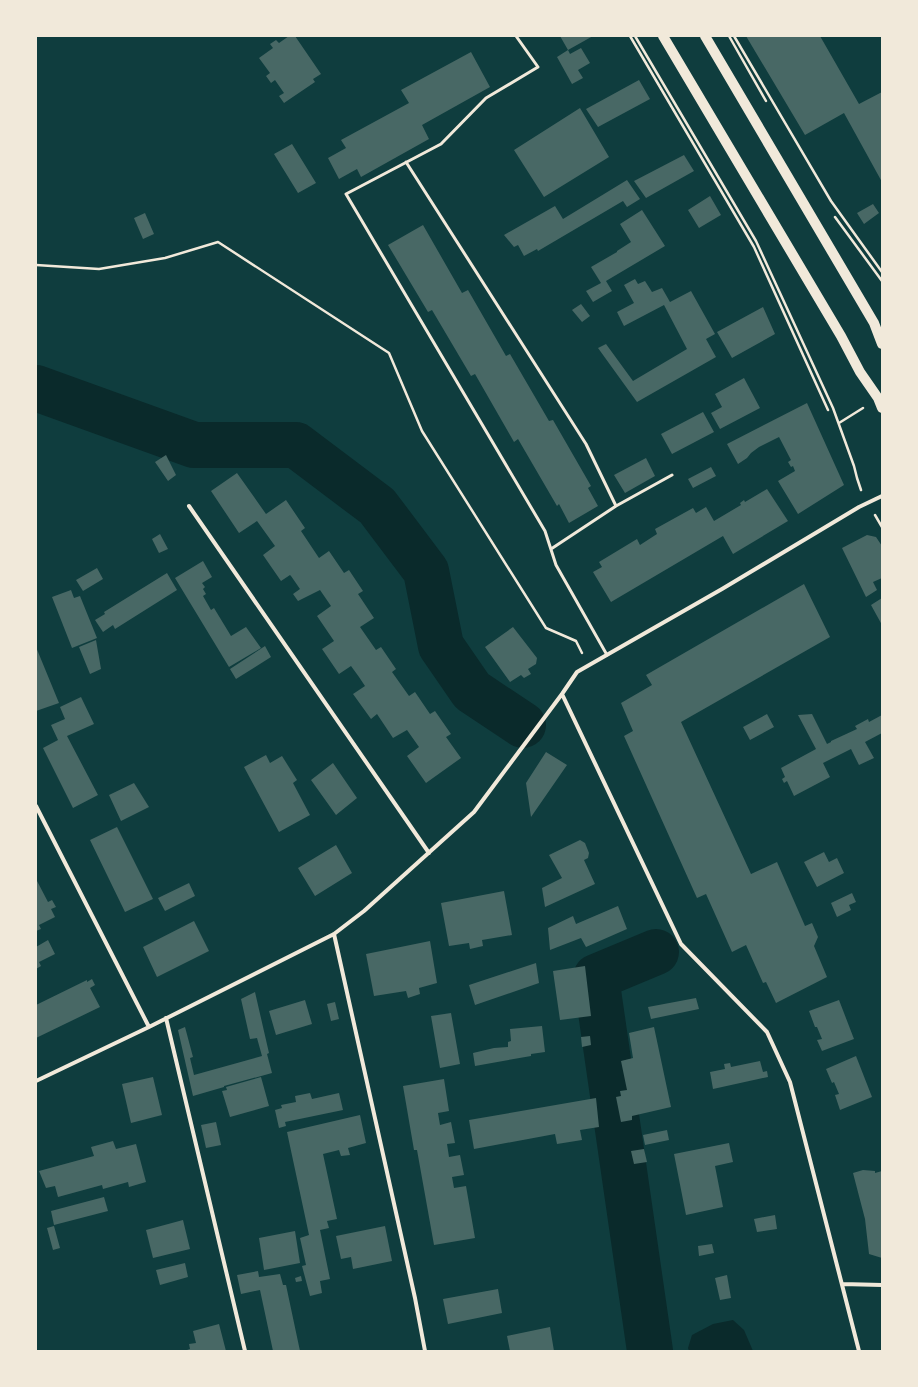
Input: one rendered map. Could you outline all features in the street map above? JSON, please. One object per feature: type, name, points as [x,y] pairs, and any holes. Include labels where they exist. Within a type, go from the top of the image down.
[{"type":"main road","points":[[663,36],[841,336],[860,372],[880,403]]},
{"type":"main road","points":[[705,36],[874,322],[882,344]]},
{"type":"street","points":[[36,1081],[334,934],[364,911],[474,812],[577,672],[722,589],[866,503],[882,496]]},
{"type":"street","points":[[189,506],[429,853]]},
{"type":"street","points":[[562,694],[681,944],[767,1032],[790,1082],[859,1351]]},
{"type":"street","points":[[36,806],[148,1027]]},
{"type":"street","points":[[334,934],[415,1298],[425,1351]]},
{"type":"street","points":[[166,1018],[245,1351]]},
{"type":"street","points":[[842,1284],[882,1285]]},
{"type":"lane","points":[[516,36],[538,67],[486,98],[441,144],[346,194],[545,531],[556,565],[607,655]]},
{"type":"lane","points":[[406,162],[586,444],[616,506]]},
{"type":"lane","points":[[551,550],[616,506],[672,475]]},
{"type":"path","points":[[630,36],[754,247],[828,410]]},
{"type":"path","points":[[635,36],[756,242],[793,318],[839,423],[866,503],[882,527]]},
{"type":"path","points":[[729,36],[768,103]]},
{"type":"path","points":[[734,36],[831,201],[882,272]]},
{"type":"path","points":[[831,211],[882,281]]},
{"type":"path","points":[[36,265],[99,270],[165,258],[218,242],[389,353],[422,431],[546,628],[576,642],[590,665]]},
{"type":"path","points":[[839,423],[880,403]]},
{"type":"water","points":[[733,1320],[744,1330],[753,1351],[689,1351],[688,1348],[692,1335],[713,1324]]},
{"type":"building","points":[[289,36],[295,36],[321,74],[313,79],[315,82],[284,103],[279,96],[284,93],[275,80],[271,83],[266,76],[270,73],[259,58],[273,48],[270,44],[276,40],[279,43]]},
{"type":"building","points":[[560,36],[593,36],[568,50]]},
{"type":"building","points":[[746,36],[820,36],[859,104],[882,92],[882,182],[844,113],[805,135]]},
{"type":"building","points":[[581,48],[590,63],[578,70],[583,78],[572,84],[557,57],[568,50],[570,54]]},
{"type":"building","points":[[471,52],[490,87],[422,125],[429,139],[361,177],[357,169],[339,179],[328,158],[346,148],[341,140],[409,103],[401,90]]},
{"type":"building","points":[[639,80],[650,99],[598,127],[586,109]]},
{"type":"building","points":[[580,108],[609,157],[544,197],[514,150]]},
{"type":"building","points":[[292,144],[316,183],[298,193],[274,154]]},
{"type":"building","points":[[684,155],[694,171],[646,198],[634,181]]},
{"type":"building","points":[[627,180],[640,199],[627,207],[623,201],[538,251],[537,249],[524,256],[518,245],[514,247],[504,235],[555,206],[563,219]]},
{"type":"building","points":[[710,196],[721,215],[699,228],[688,210]]},
{"type":"building","points":[[873,204],[879,213],[864,224],[857,213]]},
{"type":"building","points":[[642,210],[665,246],[606,281],[612,291],[593,302],[586,291],[601,283],[591,267],[631,242],[620,224]]},
{"type":"building","points":[[145,213],[154,234],[143,239],[134,218]]},
{"type":"building","points":[[423,225],[462,293],[468,290],[506,356],[510,354],[549,421],[553,420],[591,486],[588,488],[598,506],[569,523],[559,504],[557,506],[518,439],[514,442],[475,374],[471,376],[432,310],[428,312],[388,245]]},
{"type":"building","points":[[635,279],[638,284],[645,281],[652,292],[662,288],[670,302],[691,291],[715,334],[706,339],[716,357],[637,402],[598,348],[606,344],[633,381],[687,349],[664,305],[624,326],[617,312],[634,303],[624,285]]},
{"type":"building","points":[[581,304],[590,316],[582,322],[572,310]]},
{"type":"building","points":[[763,307],[775,334],[732,358],[717,332]]},
{"type":"building","points":[[744,378],[760,408],[720,429],[711,413],[722,407],[715,394]]},
{"type":"building","points":[[807,403],[844,485],[798,514],[778,481],[795,471],[793,466],[791,467],[788,462],[791,460],[779,437],[759,447],[738,464],[727,444]]},
{"type":"building","points":[[703,412],[714,432],[672,454],[661,434]]},
{"type":"building","points":[[166,455],[176,475],[168,481],[155,462]]},
{"type":"building","points":[[646,458],[655,476],[625,493],[614,475]]},
{"type":"building","points":[[711,467],[716,476],[693,488],[688,479]]},
{"type":"building","points":[[237,473],[266,514],[286,500],[305,528],[301,531],[319,558],[329,551],[344,573],[349,570],[363,591],[358,594],[374,618],[360,627],[376,650],[381,647],[396,669],[392,672],[409,696],[415,692],[430,714],[435,711],[451,734],[446,737],[461,758],[426,783],[407,756],[419,747],[407,730],[393,738],[377,714],[371,719],[353,694],[365,686],[359,677],[351,666],[339,674],[322,649],[334,641],[317,616],[331,606],[320,590],[298,601],[293,594],[300,589],[291,576],[290,575],[281,581],[263,555],[275,546],[257,521],[239,533],[211,491]]},
{"type":"building","points":[[767,489],[788,521],[733,554],[723,536],[611,602],[593,572],[602,567],[599,562],[637,539],[640,545],[657,534],[655,529],[693,508],[696,513],[706,507],[714,521],[741,505],[740,503],[744,500],[745,502]]},
{"type":"building","points":[[160,534],[168,549],[159,553],[152,539]]},
{"type":"building","points":[[867,535],[876,537],[882,546],[882,578],[873,582],[877,590],[866,597],[842,548]]},
{"type":"building","points":[[203,561],[212,577],[202,583],[205,587],[203,589],[206,594],[203,596],[211,610],[214,608],[231,636],[246,627],[261,648],[229,667],[175,578]]},
{"type":"building","points":[[97,568],[103,579],[83,591],[76,580]]},
{"type":"building","points":[[167,573],[177,590],[115,629],[113,625],[103,632],[95,620],[105,614],[104,612]]},
{"type":"building","points":[[804,584],[830,637],[681,722],[751,874],[777,862],[805,926],[812,923],[818,937],[814,946],[827,977],[776,1003],[766,982],[763,983],[746,945],[732,952],[706,894],[697,898],[624,736],[633,731],[621,703],[652,685],[646,675]]},
{"type":"building","points":[[71,590],[74,598],[80,596],[97,638],[72,648],[52,597]]},
{"type":"building","points":[[882,598],[882,625],[871,605]]},
{"type":"building","points":[[513,627],[537,658],[536,664],[528,669],[531,674],[524,678],[521,675],[510,682],[485,647]]},
{"type":"building","points":[[96,640],[101,669],[90,674],[79,647]]},
{"type":"building","points":[[265,646],[271,657],[236,679],[230,669]]},
{"type":"building","points":[[36,647],[59,703],[36,711]]},
{"type":"building","points":[[81,697],[94,724],[67,736],[98,795],[73,808],[43,748],[58,740],[51,725],[65,719],[60,707]]},
{"type":"building","points":[[767,714],[774,727],[750,740],[743,727]]},
{"type":"building","points":[[812,714],[827,744],[857,729],[855,726],[868,719],[869,722],[882,715],[882,733],[865,742],[874,758],[859,765],[851,749],[823,763],[830,777],[794,796],[787,781],[784,783],[782,779],[785,777],[781,768],[816,749],[798,715]]},
{"type":"building","points":[[546,752],[567,765],[531,817],[526,783]]},
{"type":"building","points":[[266,755],[270,763],[282,756],[297,780],[293,783],[310,815],[279,832],[244,767]]},
{"type":"building","points":[[333,763],[357,798],[336,815],[311,780]]},
{"type":"building","points":[[134,783],[149,807],[121,821],[109,795]]},
{"type":"building","points":[[117,827],[153,899],[125,912],[90,840]]},
{"type":"building","points":[[580,840],[585,843],[589,853],[588,858],[584,860],[595,884],[545,907],[542,888],[562,878],[549,855]]},
{"type":"building","points":[[336,845],[352,873],[315,896],[298,868]]},
{"type":"building","points":[[824,852],[829,862],[837,858],[844,873],[817,887],[804,862]]},
{"type":"building","points":[[36,879],[48,902],[52,900],[56,907],[51,909],[55,917],[39,925],[41,929],[36,931]]},
{"type":"building","points":[[189,883],[195,896],[165,911],[158,898]]},
{"type":"building","points":[[504,891],[512,935],[482,940],[483,946],[470,949],[469,943],[449,946],[441,903]]},
{"type":"building","points":[[852,893],[856,902],[849,905],[851,910],[837,917],[831,903]]},
{"type":"building","points":[[618,906],[627,929],[586,947],[581,938],[550,950],[548,928],[573,916],[576,924]]},
{"type":"building","points":[[194,921],[209,951],[157,977],[143,947]]},
{"type":"building","points":[[48,940],[55,954],[39,962],[41,966],[36,969],[36,947]]},
{"type":"building","points":[[430,941],[437,983],[419,988],[420,994],[408,998],[406,991],[374,996],[366,954]]},
{"type":"building","points":[[536,963],[539,983],[475,1005],[469,985]]},
{"type":"building","points":[[585,966],[591,1016],[560,1020],[553,971]]},
{"type":"building","points":[[92,979],[95,985],[90,988],[100,1007],[36,1038],[36,1005]]},
{"type":"building","points":[[255,992],[272,1073],[193,1096],[178,1030],[185,1027],[193,1057],[190,1058],[194,1075],[262,1056],[257,1038],[250,1039],[241,999]]},
{"type":"building","points":[[696,998],[699,1009],[651,1019],[648,1007]]},
{"type":"building","points":[[305,1000],[312,1024],[276,1035],[269,1011]]},
{"type":"building","points":[[839,1000],[854,1039],[822,1051],[817,1040],[822,1039],[817,1027],[815,1027],[809,1011]]},
{"type":"building","points":[[335,1002],[339,1019],[331,1021],[327,1004]]},
{"type":"building","points":[[451,1013],[460,1064],[440,1068],[431,1016]]},
{"type":"building","points":[[542,1026],[545,1052],[475,1066],[473,1053],[494,1048],[508,1047],[508,1042],[511,1041],[510,1029]]},
{"type":"building","points":[[654,1027],[671,1107],[632,1116],[632,1120],[621,1122],[616,1097],[621,1096],[620,1091],[627,1090],[621,1061],[633,1058],[629,1033]]},
{"type":"building","points":[[590,1036],[591,1045],[582,1047],[581,1037]]},
{"type":"building","points":[[856,1056],[872,1097],[840,1110],[835,1095],[839,1094],[826,1069]]},
{"type":"building","points":[[760,1061],[763,1072],[767,1071],[768,1077],[713,1089],[710,1072],[725,1069],[724,1064],[730,1063],[731,1067]]},
{"type":"building","points":[[153,1077],[162,1115],[131,1123],[122,1084]]},
{"type":"building","points":[[261,1077],[269,1106],[230,1117],[222,1091],[227,1090],[226,1087]]},
{"type":"building","points":[[444,1079],[449,1111],[438,1113],[440,1125],[451,1122],[455,1143],[447,1144],[449,1157],[460,1155],[464,1175],[452,1177],[454,1188],[466,1186],[475,1238],[434,1245],[417,1150],[414,1150],[403,1086]]},
{"type":"building","points":[[310,1093],[312,1099],[339,1093],[343,1110],[285,1122],[286,1126],[279,1128],[275,1110],[282,1108],[281,1105],[296,1102],[295,1096]]},
{"type":"building","points":[[596,1098],[599,1127],[580,1130],[582,1140],[557,1144],[555,1134],[474,1149],[469,1120]]},
{"type":"building","points":[[360,1115],[366,1143],[348,1148],[350,1155],[341,1156],[339,1150],[323,1154],[337,1219],[327,1221],[329,1228],[320,1230],[330,1279],[320,1281],[322,1293],[310,1296],[302,1266],[306,1265],[300,1238],[309,1235],[287,1132]]},
{"type":"building","points":[[216,1122],[221,1145],[206,1148],[201,1125]]},
{"type":"building","points":[[667,1130],[669,1140],[645,1145],[643,1135]]},
{"type":"building","points":[[113,1141],[116,1149],[136,1144],[146,1182],[129,1187],[128,1182],[103,1189],[102,1185],[58,1197],[55,1186],[46,1188],[39,1171],[94,1156],[91,1147]]},
{"type":"building","points":[[729,1143],[733,1162],[715,1166],[723,1207],[686,1215],[674,1154]]},
{"type":"building","points":[[644,1149],[647,1162],[634,1164],[631,1151]]},
{"type":"building","points":[[863,1170],[875,1171],[875,1173],[882,1171],[882,1258],[869,1254],[865,1219],[853,1173]]},
{"type":"building","points":[[104,1197],[108,1211],[54,1225],[51,1211]]},
{"type":"building","points":[[775,1215],[777,1229],[757,1232],[754,1219]]},
{"type":"building","points":[[183,1220],[190,1249],[153,1258],[146,1230]]},
{"type":"building","points":[[54,1226],[60,1248],[53,1250],[47,1228]]},
{"type":"building","points":[[385,1226],[392,1261],[353,1269],[351,1257],[341,1259],[336,1236]]},
{"type":"building","points":[[295,1231],[300,1263],[264,1270],[259,1238]]},
{"type":"building","points":[[712,1244],[714,1253],[699,1256],[698,1246]]},
{"type":"building","points":[[185,1263],[188,1277],[160,1285],[156,1270]]},
{"type":"building","points":[[258,1271],[259,1277],[280,1274],[283,1285],[286,1285],[300,1351],[273,1351],[260,1290],[241,1294],[237,1275]]},
{"type":"building","points":[[727,1275],[731,1298],[720,1300],[715,1278]]},
{"type":"building","points":[[301,1276],[302,1281],[296,1282],[295,1278]]},
{"type":"building","points":[[498,1289],[502,1313],[448,1324],[443,1299]]},
{"type":"building","points":[[219,1324],[226,1351],[184,1351],[190,1349],[189,1344],[196,1343],[193,1331]]},
{"type":"building","points":[[550,1327],[554,1351],[510,1351],[507,1336]]},
{"type":"waterway","points":[[36,388],[194,445],[296,445],[377,506],[426,571],[441,646],[472,691],[523,725]]},
{"type":"waterway","points":[[650,1351],[596,977],[656,952]]}]
